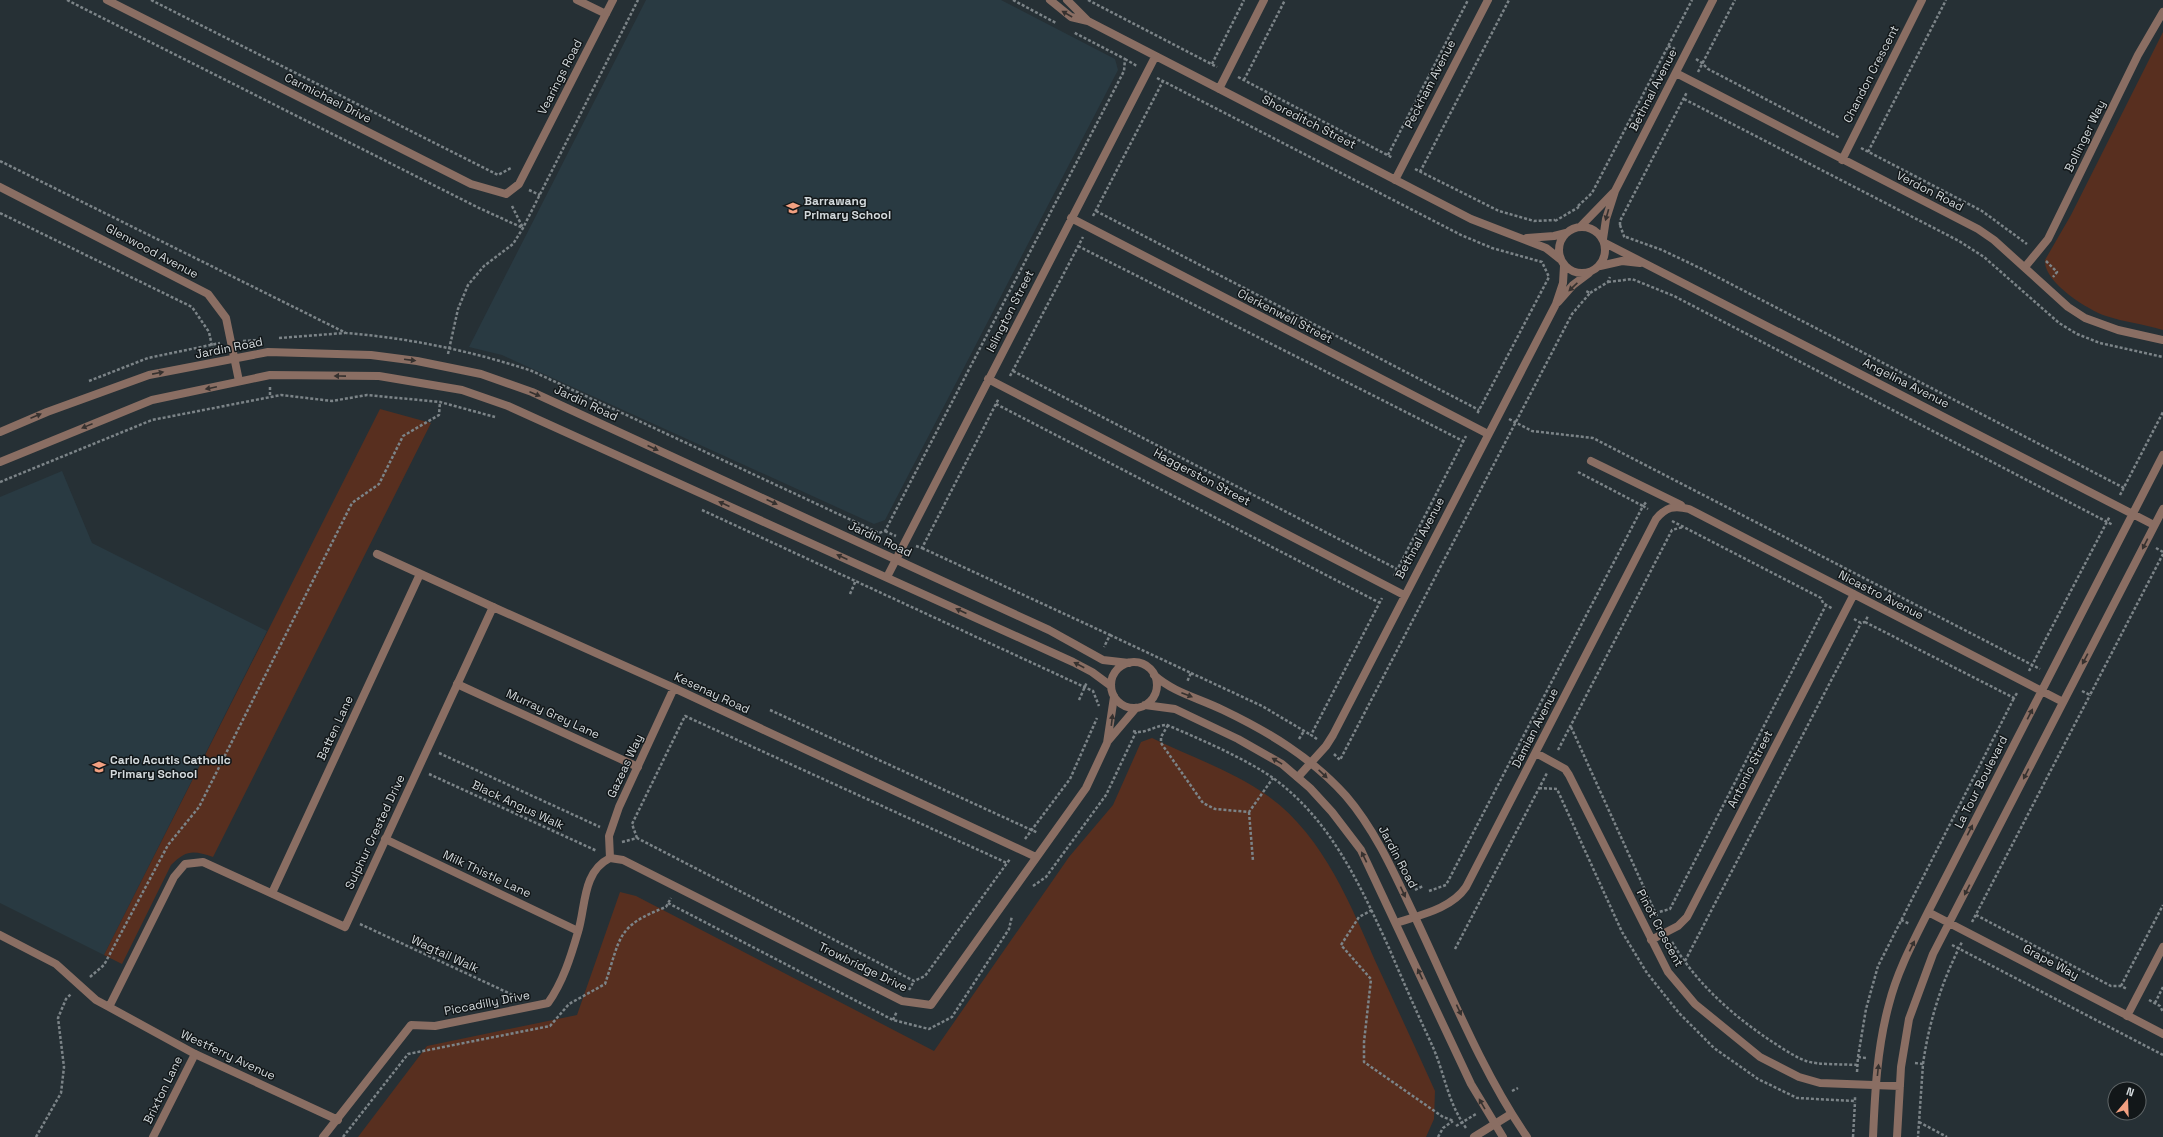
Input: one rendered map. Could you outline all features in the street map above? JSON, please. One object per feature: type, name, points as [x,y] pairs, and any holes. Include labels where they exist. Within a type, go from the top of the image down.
[{"type":"street","name":"Carmichael Drive","points":[[106,0],[471,184],[506,194],[519,184],[529,164]]},
{"type":"street","points":[[578,0],[606,14]]},
{"type":"street","name":"Vearings Road","points":[[529,164],[613,0]]},
{"type":"street","name":"Shoreditch Street","points":[[1050,0],[1071,17],[1088,21],[1471,219],[1546,248],[1562,262]]},
{"type":"street","name":"Shoreditch Street","points":[[1067,0],[1088,21]]},
{"type":"street","points":[[1218,89],[1264,0]]},
{"type":"street","name":"Peckham Avenue","points":[[1395,180],[1488,0]]},
{"type":"street","name":"Bethnal Avenue","points":[[1604,241],[1606,219],[1615,191],[1713,0]]},
{"type":"street","name":"Chandon Crescent","points":[[1842,160],[1922,0]]},
{"type":"street","name":"Bollinger Way","points":[[2025,267],[2048,239],[2138,55],[2163,12]]},
{"type":"street","name":"Islington Street","points":[[886,577],[1155,56]]},
{"type":"street","name":"Verdon Road","points":[[1676,73],[1978,229],[2025,267],[2068,307],[2085,318],[2118,330],[2163,340]]},
{"type":"street","name":"Glenwood Avenue","points":[[0,187],[208,294],[226,318],[239,381]]},
{"type":"street","name":"Bethnal Avenue","points":[[1580,227],[1615,191]]},
{"type":"street","name":"Clerkenwell Street","points":[[1071,218],[1488,434]]},
{"type":"street","points":[[1580,227],[1593,229],[1604,241],[1605,255],[1600,266],[1591,272],[1577,273],[1562,262],[1559,245],[1566,233],[1580,227]]},
{"type":"street","name":"Shoreditch Street","points":[[1523,238],[1554,236],[1566,233]]},
{"type":"street","name":"Angelina Avenue","points":[[1604,241],[2154,525]]},
{"type":"street","name":"Angelina Avenue","points":[[1600,266],[1622,261],[1647,264]]},
{"type":"street","name":"Bethnal Avenue","points":[[1298,777],[1333,735],[1404,595],[1556,304],[1563,283],[1562,262]]},
{"type":"street","name":"Bethnal Avenue","points":[[1556,304],[1573,285],[1591,272]]},
{"type":"street","name":"Jardin Road","points":[[0,432],[46,412],[149,375],[268,352],[371,355],[446,366],[481,374],[532,392],[1049,630],[1103,660],[1129,663]]},
{"type":"street","points":[[0,462],[152,400],[270,375],[379,376],[462,390],[508,406],[1074,662],[1092,672],[1111,686]]},
{"type":"street","name":"Haggerston Street","points":[[988,379],[1404,595]]},
{"type":"street","name":"La Tour Boulevard","points":[[1873,1137],[1879,1059],[1889,1004],[1903,964],[1928,912],[2163,455]]},
{"type":"street","name":"Nicastro Avenue","points":[[1591,461],[1689,509],[2062,702]]},
{"type":"street","name":"Nicastro Avenue","points":[[1662,512],[1677,506],[1689,509]]},
{"type":"street","points":[[1897,1137],[1902,1062],[1909,1019],[1919,988],[1941,940],[2062,702],[2163,509]]},
{"type":"street","name":"Damian Avenue","points":[[1396,923],[1446,906],[1460,897],[1466,888],[1662,512]]},
{"type":"street","name":"Kesenay Road","points":[[377,554],[674,688],[1036,857]]},
{"type":"street","name":"Batten Lane","points":[[272,893],[420,574]]},
{"type":"street","name":"Antonio Street","points":[[1651,940],[1678,926],[1687,917],[1854,594]]},
{"type":"street","name":"Sulphur Crested Drive","points":[[348,919],[493,607]]},
{"type":"street","points":[[1129,663],[1144,665],[1154,675],[1157,689],[1150,701],[1145,705],[1136,708],[1124,706],[1114,697],[1111,686],[1114,674],[1118,669],[1129,663]]},
{"type":"street","name":"Jardin Road","points":[[1154,675],[1166,685],[1221,709],[1270,733],[1311,763],[1346,796],[1369,827],[1393,871],[1488,1072],[1511,1114],[1527,1137]]},
{"type":"street","name":"Murray Grey Lane","points":[[458,684],[638,767]]},
{"type":"street","name":"Gazeas Way","points":[[610,858],[608,846],[610,831],[674,688]]},
{"type":"street","name":"Trowbridge Drive","points":[[610,858],[624,860],[902,1001],[931,1005],[1086,788],[1106,743],[1111,722],[1114,697]]},
{"type":"street","points":[[1145,705],[1175,709],[1189,715],[1238,739],[1282,764],[1298,777],[1332,812],[1361,850],[1470,1084],[1502,1137]]},
{"type":"street","name":"Trowbridge Drive","points":[[1106,743],[1136,708]]},
{"type":"street","name":"Pinot Crescent","points":[[1536,753],[1565,769],[1569,775],[1668,972],[1695,1004],[1760,1057],[1799,1077],[1820,1083],[1900,1086]]},
{"type":"street","name":"Milk Thistle Lane","points":[[385,839],[578,931]]},
{"type":"street","name":"Piccadilly Drive","points":[[324,1137],[411,1025],[435,1026],[548,1003],[558,989],[578,931],[587,887],[595,870],[610,858]]},
{"type":"street","points":[[109,1007],[174,876],[184,864],[203,862],[345,927],[348,919]]},
{"type":"street","name":"Grape Way","points":[[1928,912],[2163,1034]]},
{"type":"street","name":"Westferry Avenue","points":[[0,935],[56,964],[96,1000],[195,1054],[338,1120]]},
{"type":"street","points":[[2127,1016],[2163,947]]},
{"type":"street","name":"Brixton Lane","points":[[153,1137],[195,1054]]},
{"type":"street","points":[[1471,1135],[1511,1114]]},
{"type":"path","points":[[67,0],[479,208],[523,228]]},
{"type":"path","points":[[151,0],[498,175],[510,170],[513,164]]},
{"type":"path","points":[[446,366],[458,309],[468,285],[484,266],[513,244],[523,228],[638,0]]},
{"type":"path","points":[[1013,0],[1062,26]]},
{"type":"path","points":[[1088,0],[1498,212],[1534,221],[1555,220]]},
{"type":"path","points":[[1212,64],[1244,0]]},
{"type":"path","points":[[1244,80],[1285,0]]},
{"type":"path","points":[[1388,155],[1468,0]]},
{"type":"path","points":[[1420,172],[1509,0]]},
{"type":"path","points":[[1578,206],[1592,193],[1692,0]]},
{"type":"path","points":[[1620,225],[1620,221],[1735,0]]},
{"type":"path","points":[[1868,152],[1946,0]]},
{"type":"path","points":[[1069,30],[1126,59],[1124,71],[885,531],[922,548],[1163,81]]},
{"type":"path","points":[[1684,99],[1959,241],[1984,257],[2060,324],[2077,334],[2100,343],[2163,357]]},
{"type":"path","points":[[0,161],[118,220]]},
{"type":"path","points":[[1096,211],[1479,410]]},
{"type":"path","points":[[0,213],[192,307],[209,332],[216,362]]},
{"type":"path","points":[[1626,237],[1662,250],[1702,270],[2124,488]]},
{"type":"path","points":[[1078,246],[1463,441]]},
{"type":"path","points":[[1608,282],[1632,279],[1674,296],[2124,531]]},
{"type":"path","points":[[1013,371],[1397,569]]},
{"type":"path","points":[[219,386],[224,406]]},
{"type":"path","points":[[36,1137],[61,1093],[64,1067],[58,1018],[66,999],[104,965],[168,845],[177,832],[199,807],[352,503],[379,484],[403,436],[439,415],[440,402],[445,387]]},
{"type":"path","points":[[0,482],[152,420],[282,395],[332,401],[367,395],[440,402],[500,418]]},
{"type":"path","points":[[996,404],[1380,603]]},
{"type":"path","points":[[1482,405],[1532,431],[1593,438],[2032,665]]},
{"type":"path","points":[[1853,1137],[1858,1057],[1866,1009],[1878,966],[2014,698],[2163,412]]},
{"type":"path","points":[[1429,891],[1446,885],[1643,506],[1662,512],[1683,527],[1821,598],[1823,603],[1826,605],[1861,623],[1865,622],[2014,698]]},
{"type":"path","points":[[699,508],[1094,691],[1103,716],[1111,722]]},
{"type":"path","points":[[1455,949],[1672,530],[1683,527]]},
{"type":"path","points":[[2146,542],[2163,552]]},
{"type":"path","points":[[850,594],[856,581]]},
{"type":"path","points":[[1865,622],[1883,588]]},
{"type":"path","points":[[1655,913],[1670,909],[1826,605]]},
{"type":"path","points":[[1685,962],[1861,623]]},
{"type":"path","points":[[1191,673],[1262,706],[1312,735]]},
{"type":"path","points":[[1079,700],[1085,688]]},
{"type":"path","points":[[1918,1137],[1923,1064],[1933,1011],[1944,979],[1958,949],[2090,695]]},
{"type":"path","points":[[770,710],[1031,830],[1049,839],[1064,852]]},
{"type":"path","points":[[637,838],[632,824],[685,716],[1007,863]]},
{"type":"path","points":[[608,846],[637,838],[914,981],[925,976],[1070,778],[1097,718]]},
{"type":"path","points":[[1121,726],[1140,733],[1160,725],[1167,725],[1246,762],[1273,778],[1317,819],[1341,851],[1372,910],[1442,1069],[1451,1103],[1471,1135]]},
{"type":"path","points":[[1167,725],[1161,737],[1161,744],[1203,803],[1215,809],[1249,812]]},
{"type":"path","points":[[1030,888],[1046,877],[1106,795],[1136,732]]},
{"type":"path","name":"Black Angus Walk","points":[[428,747],[610,831]]},
{"type":"path","name":"Black Angus Walk","points":[[418,768],[610,858]]},
{"type":"path","points":[[1253,861],[1249,812],[1273,778]]},
{"type":"path","points":[[1539,788],[1557,789],[1622,932],[1647,973],[1679,1013],[1714,1048],[1758,1079],[1798,1098],[1855,1102]]},
{"type":"path","points":[[668,903],[892,1020],[929,1029],[952,1017],[1009,929],[1013,909]]},
{"type":"path","points":[[2121,986],[2163,905]]},
{"type":"path","points":[[1372,910],[1359,917],[1341,945],[1371,979],[1364,1042],[1364,1062],[1443,1117],[1454,1121],[1443,1128],[1438,1137]]},
{"type":"path","points":[[1976,915],[2111,986],[2121,986],[2138,994],[2160,1006],[2163,1012]]},
{"type":"path","name":"Wagtail Walk","points":[[348,919],[535,1006]]},
{"type":"path","points":[[1901,920],[1920,929]]},
{"type":"path","points":[[1941,940],[2163,1055]]},
{"type":"path","points":[[2155,1003],[2163,987]]},
{"type":"path","points":[[1858,1057],[1879,1059]]},
{"type":"path","points":[[1902,1062],[1923,1064]]},
{"type":"path","points":[[1919,1122],[1947,1137]]},
{"type":"shaded area","name":"Barrawang Primary School","points":[[646,0],[1001,0],[1115,59],[1118,70],[885,520],[874,524],[502,355],[469,347]]},
{"type":"shaded area","points":[[2163,32],[2163,330],[2106,316],[2089,308],[2059,286],[2051,277],[2046,268],[2045,260],[2071,215]]},
{"type":"shaded area","points":[[380,409],[431,423],[213,857],[195,852],[181,856],[171,865],[122,964],[104,955]]},
{"type":"shaded area","name":"Carlo Acutis Catholic Primary School","points":[[62,471],[92,543],[267,631],[104,955],[0,903],[0,497]]},
{"type":"shaded area","points":[[1152,738],[1241,779],[1255,787],[1288,812],[1305,831],[1320,852],[1346,897],[1435,1091],[1434,1119],[1426,1137],[358,1137],[427,1046],[577,1015],[620,892],[636,896],[934,1051],[1069,857],[1113,805],[1141,742]]},
{"type":"place","name":"Barrawang Primary School","points":[[793,208]]},
{"type":"place","name":"Carlo Acutis Catholic Primary School","points":[[99,767]]}]
